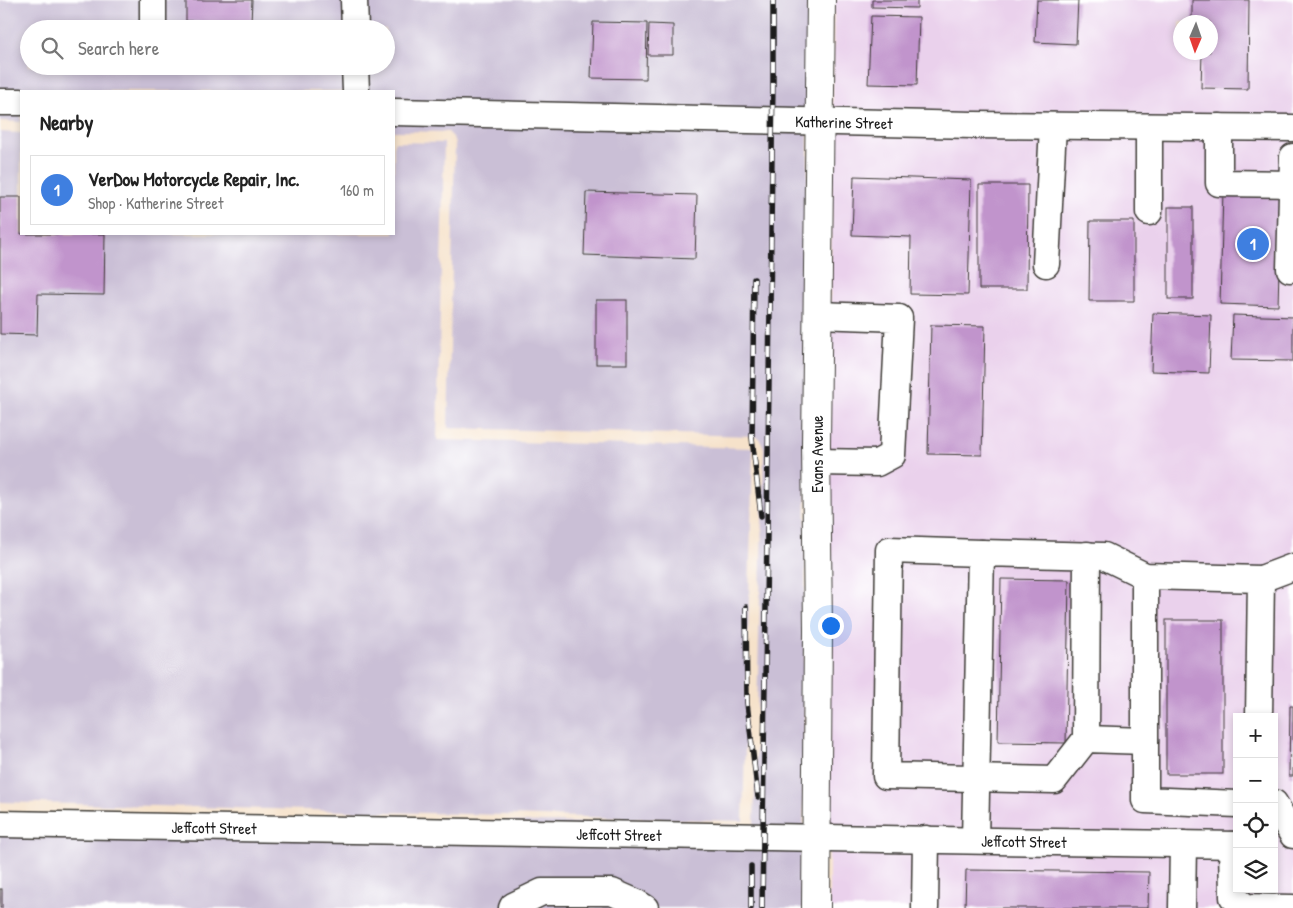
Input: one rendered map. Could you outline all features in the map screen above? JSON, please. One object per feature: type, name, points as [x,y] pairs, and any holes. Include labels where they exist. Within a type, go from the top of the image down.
[{"type":"main road","name":"Evans Avenue","points":[[816,908],[816,462],[821,0]]},
{"type":"street","points":[[153,0],[153,20]]},
{"type":"street","points":[[354,0],[355,20]]},
{"type":"street","points":[[355,75],[356,90]]},
{"type":"street","points":[[0,102],[20,102]]},
{"type":"street","name":"Katherine Street","points":[[395,112],[1053,126],[1293,128]]},
{"type":"street","points":[[1046,264],[1053,126]]},
{"type":"street","points":[[1148,212],[1149,127]]},
{"type":"street","points":[[1219,128],[1219,183],[1292,184]]},
{"type":"street","points":[[1290,268],[1293,158]]},
{"type":"street","points":[[816,462],[878,463],[892,455],[899,318],[818,316]]},
{"type":"street","points":[[1087,555],[1086,739],[1054,780],[886,776],[889,550],[1087,555],[1104,556],[1145,576],[1261,579],[1293,567]]},
{"type":"street","points":[[975,840],[981,553]]},
{"type":"street","points":[[1145,576],[1145,800],[1233,804]]},
{"type":"street","points":[[1259,713],[1261,579]]},
{"type":"street","points":[[1086,739],[1145,741]]},
{"type":"street","points":[[1278,810],[1293,835]]},
{"type":"street","name":"Jeffcott Street","points":[[0,824],[1233,845]]},
{"type":"street","points":[[925,908],[926,840]]},
{"type":"street","points":[[1182,908],[1183,844]]},
{"type":"street","points":[[1278,846],[1293,846]]},
{"type":"street","points":[[1235,848],[1234,897],[1246,907],[1293,908]]},
{"type":"street","points":[[512,908],[542,892],[612,892],[637,902],[645,908]]},
{"type":"shaded area","points":[[0,0],[809,0],[803,908],[0,908],[0,815],[754,825],[764,448],[759,438],[753,436],[448,428],[455,144],[453,137],[448,132],[395,131],[395,90],[20,90],[20,122],[0,121]]},
{"type":"shaded area","points":[[834,0],[1293,0],[1293,908],[829,908],[829,445]]},
{"type":"shaded area","points":[[0,132],[20,133],[20,235],[395,235],[395,142],[444,143],[437,440],[753,448],[743,821],[0,802]]},
{"type":"building","points":[[186,0],[252,0],[251,20],[186,20]]},
{"type":"building","points":[[872,0],[917,0],[917,8],[872,7]]},
{"type":"building","points":[[1037,0],[1078,0],[1076,44],[1035,42]]},
{"type":"building","points":[[1192,0],[1249,0],[1248,89],[1201,88],[1202,60],[1218,60],[1218,15],[1192,15]]},
{"type":"building","points":[[871,16],[919,17],[917,85],[868,84]]},
{"type":"building","points":[[593,22],[647,23],[646,79],[591,78]]},
{"type":"building","points":[[649,24],[673,25],[673,55],[648,55]]},
{"type":"building","points":[[854,176],[971,180],[968,295],[910,294],[911,237],[852,235]]},
{"type":"building","points":[[979,185],[1028,185],[1027,289],[979,289]]},
{"type":"building","points":[[1223,191],[1281,193],[1278,306],[1220,304]]},
{"type":"building","points":[[586,192],[697,195],[695,259],[584,255]]},
{"type":"building","points":[[0,197],[20,197],[20,235],[105,235],[104,295],[38,294],[37,335],[0,334]]},
{"type":"building","points":[[1168,207],[1193,207],[1193,299],[1168,299]]},
{"type":"building","points":[[1090,221],[1134,221],[1134,301],[1089,301]]},
{"type":"building","points":[[596,300],[627,300],[627,364],[596,364]]},
{"type":"building","points":[[1153,313],[1211,315],[1209,373],[1151,371]]},
{"type":"building","points":[[1233,315],[1293,317],[1293,361],[1231,360]]},
{"type":"building","points":[[931,325],[985,326],[982,455],[928,454]]},
{"type":"building","points":[[1001,579],[1069,580],[1066,743],[998,742]]},
{"type":"building","points":[[1166,620],[1223,620],[1223,774],[1166,774]]},
{"type":"building","points":[[1290,706],[1293,706],[1293,776],[1289,776]]},
{"type":"building","points":[[966,870],[1149,872],[1148,908],[965,908]]},
{"type":"building","points":[[0,889],[2,889],[2,908],[0,908]]},
{"type":"railway","points":[[762,908],[773,0]]},
{"type":"railway","points":[[754,279],[752,438],[761,516]]},
{"type":"railway","points":[[746,607],[747,703],[758,797]]},
{"type":"railway","points":[[751,866],[751,908]]},
{"type":"place","name":"VerDow Motorcycle Repair, Inc.","points":[[1253,244]]}]
